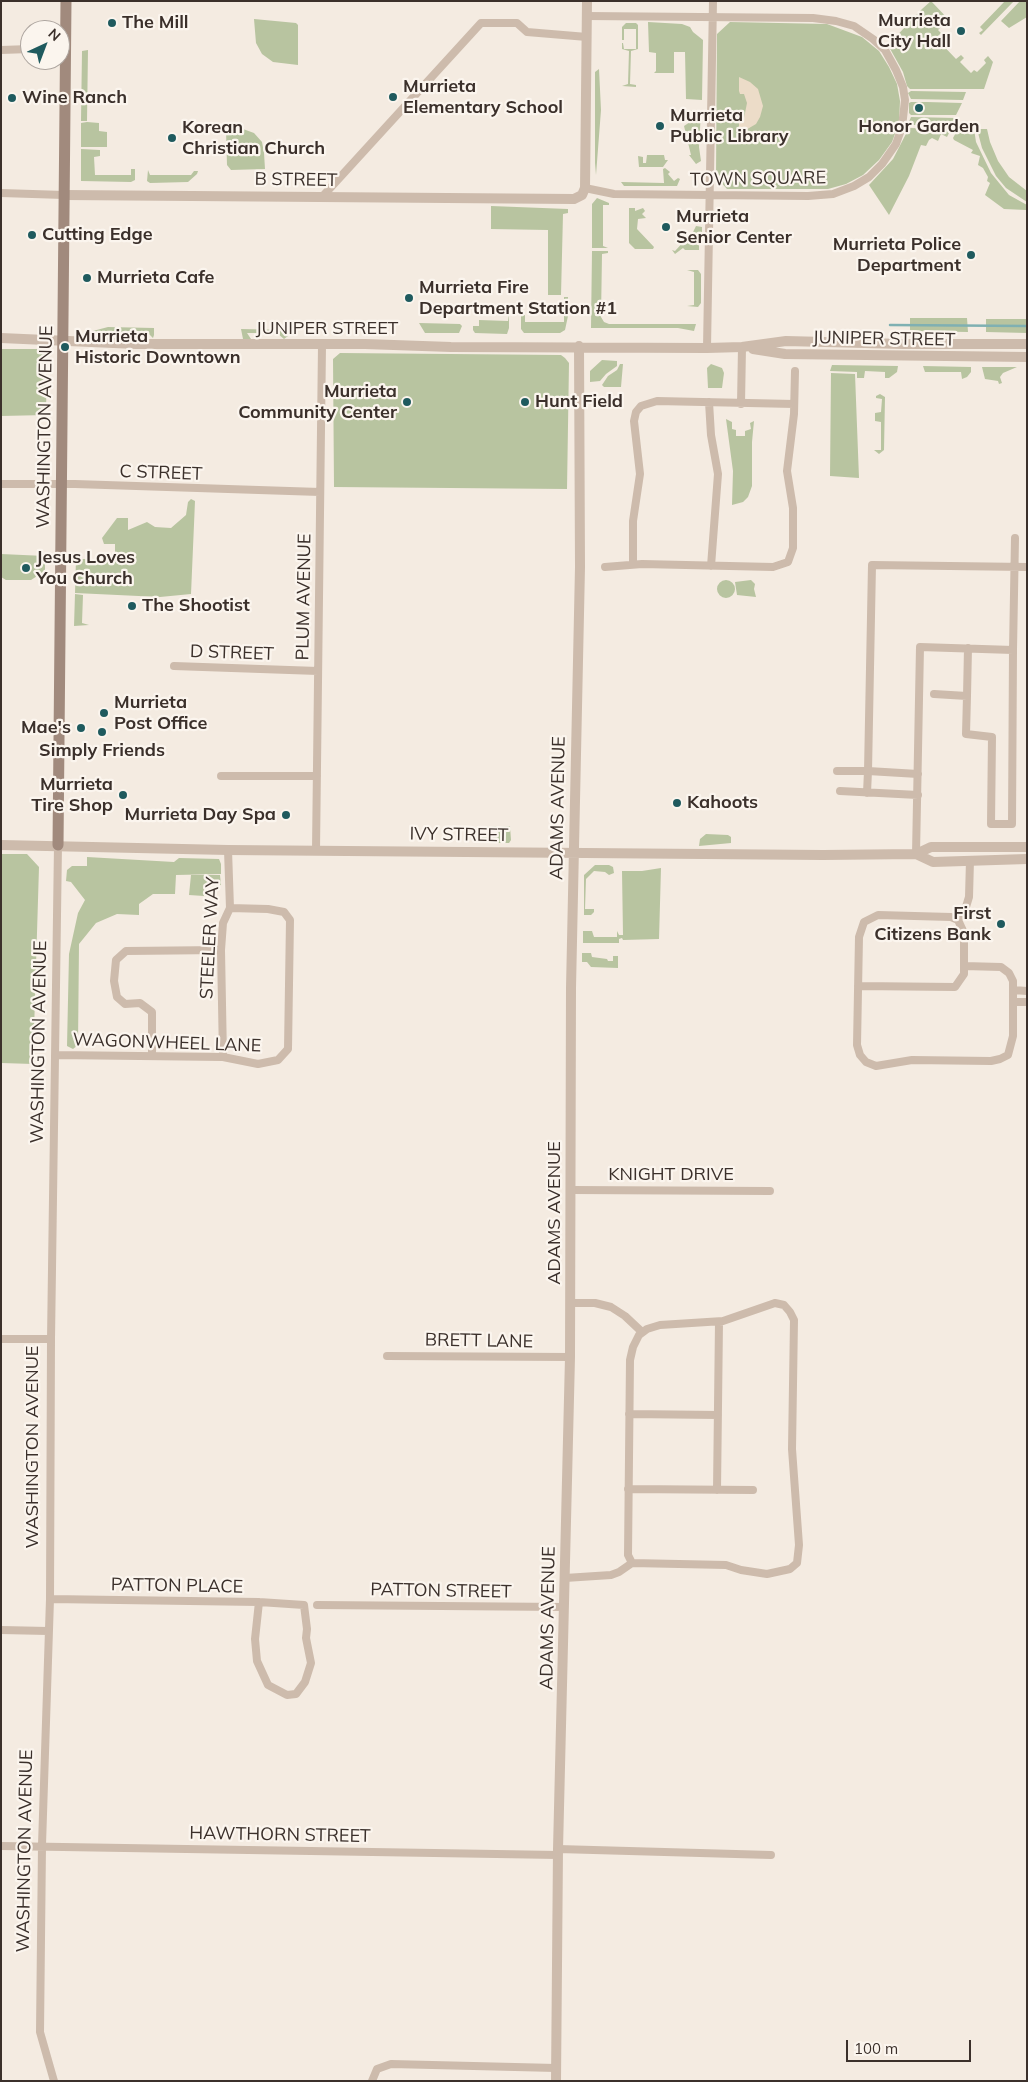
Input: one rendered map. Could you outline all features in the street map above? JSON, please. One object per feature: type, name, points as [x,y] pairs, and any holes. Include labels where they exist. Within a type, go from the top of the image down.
[{"type":"main road","name":"WASHINGTON AVENUE","points":[[65,20],[66,1]]},
{"type":"main road","name":"WASHINGTON AVENUE","points":[[58,845],[64,195],[63,70]]},
{"type":"street","points":[[586,188],[587,1]]},
{"type":"street","points":[[708,348],[713,1]]},
{"type":"street","name":"TOWN SQUARE","points":[[586,188],[614,194],[808,196],[833,194],[854,186],[869,177],[882,164],[896,144],[904,122],[905,100],[903,87],[885,50],[854,26],[836,20],[713,16],[588,16]]},
{"type":"street","points":[[322,197],[481,23],[517,23],[527,32],[587,37]]},
{"type":"street","points":[[1,50],[20,49]]},
{"type":"street","name":"B STREET","points":[[1,194],[571,199],[582,196],[586,188]]},
{"type":"street","name":"JUNIPER STREET","points":[[1,338],[136,344],[708,348],[742,347],[786,341],[904,344],[1027,344]]},
{"type":"street","name":"PLUM AVENUE","points":[[316,850],[322,345]]},
{"type":"street","name":"ADAMS AVENUE","points":[[556,2081],[558,1852],[571,1303],[570,988],[580,567],[579,346]]},
{"type":"street","points":[[741,404],[742,347]]},
{"type":"street","name":"JUNIPER STREET","points":[[742,347],[785,354],[1027,357]]},
{"type":"street","points":[[606,567],[633,564],[774,567],[788,562],[792,556],[793,508],[787,472],[794,404],[795,371]]},
{"type":"street","points":[[633,564],[633,521],[640,474],[634,434],[636,412],[640,406],[657,402],[794,404]]},
{"type":"street","points":[[709,402],[711,435],[718,474],[711,566]]},
{"type":"street","name":"C STREET","points":[[1,484],[62,484],[320,492]]},
{"type":"street","points":[[968,648],[966,734],[992,737],[991,824],[1012,824],[1015,538]]},
{"type":"street","points":[[867,793],[872,565],[1027,568]]},
{"type":"street","points":[[916,854],[920,647],[1013,650]]},
{"type":"street","name":"D STREET","points":[[174,666],[318,671]]},
{"type":"street","points":[[934,694],[967,696]]},
{"type":"street","points":[[837,771],[918,774]]},
{"type":"street","points":[[221,776],[317,776]]},
{"type":"street","points":[[840,792],[918,795]]},
{"type":"street","name":"IVY STREET","points":[[1,845],[228,850],[916,854],[933,862],[1027,860]]},
{"type":"street","name":"WASHINGTON AVENUE","points":[[54,2081],[40,2032],[42,1845],[50,1599],[51,1339],[58,845]]},
{"type":"street","name":"IVY STREET","points":[[916,854],[931,847],[1027,847]]},
{"type":"street","name":"STEELER WAY","points":[[223,1057],[221,950],[222,922],[230,908],[228,850]]},
{"type":"street","points":[[958,920],[968,901],[970,860]]},
{"type":"street","name":"WAGONWHEEL LANE","points":[[56,1055],[223,1057],[258,1064],[278,1060],[288,1049],[290,920],[284,912],[268,909],[230,908]]},
{"type":"street","points":[[858,986],[944,988],[955,986],[960,982],[964,974],[964,966],[964,934],[958,920],[951,917],[878,915],[871,917],[863,924],[859,937],[858,986],[858,1045],[862,1058],[876,1066],[912,1060],[1000,1060],[1008,1055],[1013,1036],[1013,981],[1001,967],[964,966]]},
{"type":"street","points":[[152,1055],[152,1012],[140,1003],[125,1004],[116,997],[114,981],[116,960],[126,951],[221,950]]},
{"type":"street","points":[[1014,990],[1027,991]]},
{"type":"street","points":[[1013,1002],[1027,1002]]},
{"type":"street","name":"KNIGHT DRIVE","points":[[572,1190],[770,1191]]},
{"type":"street","points":[[571,1303],[594,1303],[611,1307],[625,1316],[642,1332]]},
{"type":"street","points":[[565,1578],[603,1576],[619,1572],[632,1563],[726,1565],[741,1570],[767,1574],[790,1569],[796,1563],[799,1545],[792,1449],[794,1320],[784,1305],[775,1303],[742,1316],[719,1322],[660,1325],[642,1332],[633,1347],[630,1360],[628,1489],[628,1554],[632,1563]]},
{"type":"street","points":[[717,1490],[719,1322]]},
{"type":"street","points":[[1,1339],[51,1339]]},
{"type":"street","name":"BRETT LANE","points":[[387,1356],[570,1357]]},
{"type":"street","points":[[630,1414],[718,1415]]},
{"type":"street","points":[[628,1489],[753,1490]]},
{"type":"street","name":"PATTON PLACE","points":[[50,1599],[259,1602],[304,1605],[306,1638],[311,1662],[305,1682],[296,1694],[287,1695],[268,1685],[257,1661],[255,1639],[259,1602]]},
{"type":"street","name":"PATTON STREET","points":[[317,1605],[564,1607]]},
{"type":"street","points":[[1,1630],[48,1631]]},
{"type":"street","name":"HAWTHORN STREET","points":[[1,1846],[771,1855]]},
{"type":"street","points":[[372,2081],[377,2069],[391,2064],[556,2068]]},
{"type":"green space","points":[[931,1],[952,23],[947,27],[943,25],[938,30],[941,33],[936,38],[956,59],[961,55],[964,58],[960,62],[971,73],[974,70],[977,72],[986,63],[984,60],[988,56],[993,62],[984,89],[910,89],[907,86],[903,72],[888,45]]},
{"type":"green space","points":[[1005,1],[1014,1],[981,35],[979,33],[983,30],[980,27]]},
{"type":"green space","points":[[1020,1],[1027,1],[1027,17],[1009,28],[1001,21]]},
{"type":"green space","points":[[254,19],[296,23],[298,25],[298,65],[273,62],[262,54],[256,43]]},
{"type":"green space","points":[[648,22],[682,24],[690,27],[703,40],[702,100],[686,99],[685,52],[674,52],[674,73],[654,73],[656,71],[656,53],[649,52]]},
{"type":"green space","points":[[730,22],[827,24],[862,37],[879,51],[897,84],[900,101],[899,123],[892,142],[879,160],[863,175],[846,184],[828,189],[727,189],[716,177],[717,34]]},
{"type":"green space","points":[[626,23],[636,23],[638,25],[638,49],[631,51],[630,84],[636,85],[636,87],[622,86],[628,84],[629,51],[622,49],[622,43],[624,49],[636,49],[636,29],[624,29],[624,40],[622,40],[622,27]]},
{"type":"green space","points":[[88,50],[87,121],[81,121],[82,51]]},
{"type":"green space","points":[[599,69],[601,110],[596,175],[595,72]]},
{"type":"green space","points":[[911,91],[966,92],[963,100],[911,99],[908,93]]},
{"type":"green space","points":[[909,103],[962,103],[956,115],[911,115],[909,113]]},
{"type":"green space","points":[[689,110],[701,111],[699,147],[701,161],[696,164],[689,155],[691,155],[684,126],[692,118]]},
{"type":"green space","points":[[911,117],[955,118],[952,125],[910,125],[908,124]]},
{"type":"green space","points":[[81,123],[99,123],[99,131],[107,132],[107,147],[81,147]]},
{"type":"green space","points":[[909,128],[951,129],[947,137],[941,134],[938,141],[932,138],[926,146],[921,145],[909,176],[889,215],[869,185],[893,159]]},
{"type":"green space","points":[[243,129],[254,133],[262,142],[265,169],[231,170],[227,165],[226,130]]},
{"type":"green space","points":[[958,129],[974,129],[976,142],[991,173],[1009,195],[1027,205],[1027,230],[1026,210],[1004,209],[985,195],[990,183],[987,181],[988,177],[983,168],[978,165],[980,156],[971,153],[973,150],[954,140],[953,138]]},
{"type":"green space","points":[[977,129],[987,129],[998,161],[1009,177],[1027,191],[1027,202],[1006,188],[996,176],[982,148]]},
{"type":"green space","points":[[81,149],[100,150],[100,156],[94,157],[95,175],[131,175],[131,169],[135,169],[135,180],[131,182],[81,181]]},
{"type":"green space","points":[[647,155],[664,155],[665,160],[668,160],[663,167],[639,167],[638,156],[643,157],[643,163],[646,163]]},
{"type":"green space","points":[[665,168],[670,172],[668,174],[674,181],[678,178],[680,179],[677,186],[624,186],[621,182],[664,183],[663,169]]},
{"type":"green space","points":[[148,170],[150,175],[191,175],[194,171],[198,171],[188,182],[150,183],[147,181]]},
{"type":"green space","points":[[597,198],[609,203],[609,205],[603,205],[603,246],[608,248],[592,248],[592,204]]},
{"type":"green space","points":[[491,206],[568,209],[568,213],[563,214],[561,295],[548,295],[548,230],[491,229]]},
{"type":"green space","points":[[629,208],[635,208],[635,211],[643,208],[645,211],[642,214],[646,218],[638,219],[637,229],[654,247],[653,249],[635,249],[629,243]]},
{"type":"green space","points":[[696,226],[702,227],[702,243],[699,243],[699,250],[685,250],[683,248],[675,254],[672,250],[675,251],[688,237],[690,238]]},
{"type":"green space","points":[[592,251],[608,251],[608,253],[602,254],[601,317],[604,322],[609,324],[696,324],[694,331],[678,328],[591,328]]},
{"type":"green space","points":[[687,270],[698,270],[701,274],[701,303],[698,307],[687,306],[694,305],[694,272]]},
{"type":"green space","points":[[564,297],[568,297],[568,316],[565,330],[560,333],[524,333],[521,329],[521,315],[525,315],[525,322],[564,322]]},
{"type":"green space","points":[[509,314],[507,334],[475,333],[473,330],[473,326],[479,326],[479,320],[508,321]]},
{"type":"green space","points":[[910,318],[967,318],[968,332],[910,331]]},
{"type":"green space","points":[[986,319],[1027,319],[1027,333],[986,332]]},
{"type":"green space","points":[[419,323],[460,324],[462,326],[459,333],[425,333]]},
{"type":"green space","points":[[108,327],[154,328],[154,335],[153,338],[146,331],[127,331],[130,338],[89,332]]},
{"type":"green space","points":[[241,329],[287,330],[288,336],[284,339],[277,333],[247,333],[251,339],[243,339]]},
{"type":"green space","points":[[1,349],[47,349],[46,415],[1,416]]},
{"type":"green space","points":[[340,353],[561,355],[569,363],[567,489],[334,487],[333,359]]},
{"type":"green space","points":[[602,360],[617,361],[617,366],[600,381],[590,382],[590,371]]},
{"type":"green space","points":[[620,364],[623,364],[621,387],[604,387],[602,385],[608,376],[617,370]]},
{"type":"green space","points":[[711,364],[722,368],[724,373],[722,388],[708,388],[707,368]]},
{"type":"green space","points":[[832,365],[898,366],[897,372],[889,378],[885,378],[885,372],[865,371],[864,378],[857,378],[857,372],[830,371]]},
{"type":"green space","points":[[923,366],[971,367],[971,372],[962,379],[961,372],[925,372]]},
{"type":"green space","points":[[982,367],[1017,367],[1003,373],[1000,377],[1002,383],[999,384],[998,381],[985,379]]},
{"type":"green space","points":[[831,373],[855,374],[859,478],[830,476]]},
{"type":"green space","points":[[880,394],[885,397],[884,450],[879,454],[874,450],[881,450],[881,422],[875,421],[875,413],[881,412],[882,399],[876,398]]},
{"type":"green space","points":[[726,419],[732,422],[732,429],[736,430],[736,436],[745,436],[745,431],[751,429],[750,423],[754,421],[752,486],[748,497],[743,502],[732,505],[733,471]]},
{"type":"green space","points":[[191,499],[195,501],[191,594],[160,597],[75,593],[76,559],[103,559],[115,552],[115,544],[104,544],[102,538],[117,518],[128,518],[128,530],[147,522],[155,527],[171,528],[186,515],[188,502]]},
{"type":"green space","points":[[1,554],[45,556],[45,571],[31,580],[6,580],[1,577]]},
{"type":"green space","points":[[722,580],[730,580],[735,585],[733,596],[722,598],[717,593],[717,585]]},
{"type":"green space","points":[[751,580],[755,584],[756,597],[737,595],[735,582]]},
{"type":"green space","points":[[75,594],[83,595],[82,623],[89,625],[74,626]]},
{"type":"green space","points":[[482,826],[510,826],[511,840],[509,843],[481,843]]},
{"type":"green space","points":[[706,834],[728,835],[731,837],[731,843],[699,846],[700,839]]},
{"type":"green space","points":[[1,854],[27,854],[39,867],[33,1064],[1,1063]]},
{"type":"green space","points":[[87,857],[174,862],[179,858],[219,859],[221,874],[176,875],[175,894],[153,894],[139,904],[139,915],[117,914],[96,923],[79,944],[78,1045],[73,1049],[67,1046],[69,954],[78,913],[85,900],[71,882],[66,881],[67,870],[72,866],[87,866]]},
{"type":"green space","points":[[595,865],[609,865],[613,867],[614,873],[609,875],[605,872],[594,871],[586,879],[585,909],[594,909],[594,912],[591,915],[584,915],[584,875]]},
{"type":"green space","points":[[661,868],[659,939],[623,940],[622,938],[619,939],[619,943],[583,943],[583,931],[592,931],[594,937],[617,937],[617,931],[619,935],[623,935],[622,871],[642,871]]},
{"type":"green space","points":[[191,875],[220,875],[221,885],[205,885],[204,896],[189,895]]},
{"type":"green space","points":[[582,953],[591,953],[592,957],[607,959],[608,961],[613,961],[613,956],[618,956],[618,968],[591,967],[587,962],[582,962]]},
{"type":"shaded area","points":[[739,77],[750,82],[758,89],[763,106],[756,124],[739,134],[739,121],[744,118],[747,103],[744,94],[740,94],[739,91]]},
{"type":"waterway","points":[[890,325],[1027,326]]},
{"type":"place","name":"The Mill","points":[[112,23]]},
{"type":"place","name":"Murrieta City Hall","points":[[961,31]]},
{"type":"place","name":"Murrieta Elementary School","points":[[393,97]]},
{"type":"place","name":"Wine Ranch","points":[[12,98]]},
{"type":"place","name":"Honor Garden","points":[[919,108]]},
{"type":"place","name":"Murrieta Public Library","points":[[660,126]]},
{"type":"place","name":"Korean Christian Church","points":[[172,138]]},
{"type":"place","name":"Murrieta Senior Center","points":[[666,227]]},
{"type":"place","name":"Cutting Edge","points":[[32,235]]},
{"type":"place","name":"Murrieta Police Department","points":[[971,255]]},
{"type":"place","name":"Murrieta Cafe","points":[[87,278]]},
{"type":"place","name":"Murrieta Fire Department Station #1","points":[[409,298]]},
{"type":"place","name":"Murrieta Historic Downtown","points":[[65,347]]},
{"type":"place","name":"Murrieta Community Center","points":[[407,402]]},
{"type":"place","name":"Hunt Field","points":[[525,402]]},
{"type":"place","name":"Jesus Loves You Church","points":[[26,568]]},
{"type":"place","name":"The Shootist","points":[[132,606]]},
{"type":"place","name":"Murrieta Post Office","points":[[104,713]]},
{"type":"place","name":"Mae's","points":[[81,728]]},
{"type":"place","name":"Simply Friends","points":[[102,732]]},
{"type":"place","name":"Murrieta Tire Shop","points":[[123,795]]},
{"type":"place","name":"Kahoots","points":[[677,803]]},
{"type":"place","name":"Murrieta Day Spa","points":[[286,815]]},
{"type":"place","name":"First Citizens Bank","points":[[1001,924]]}]
